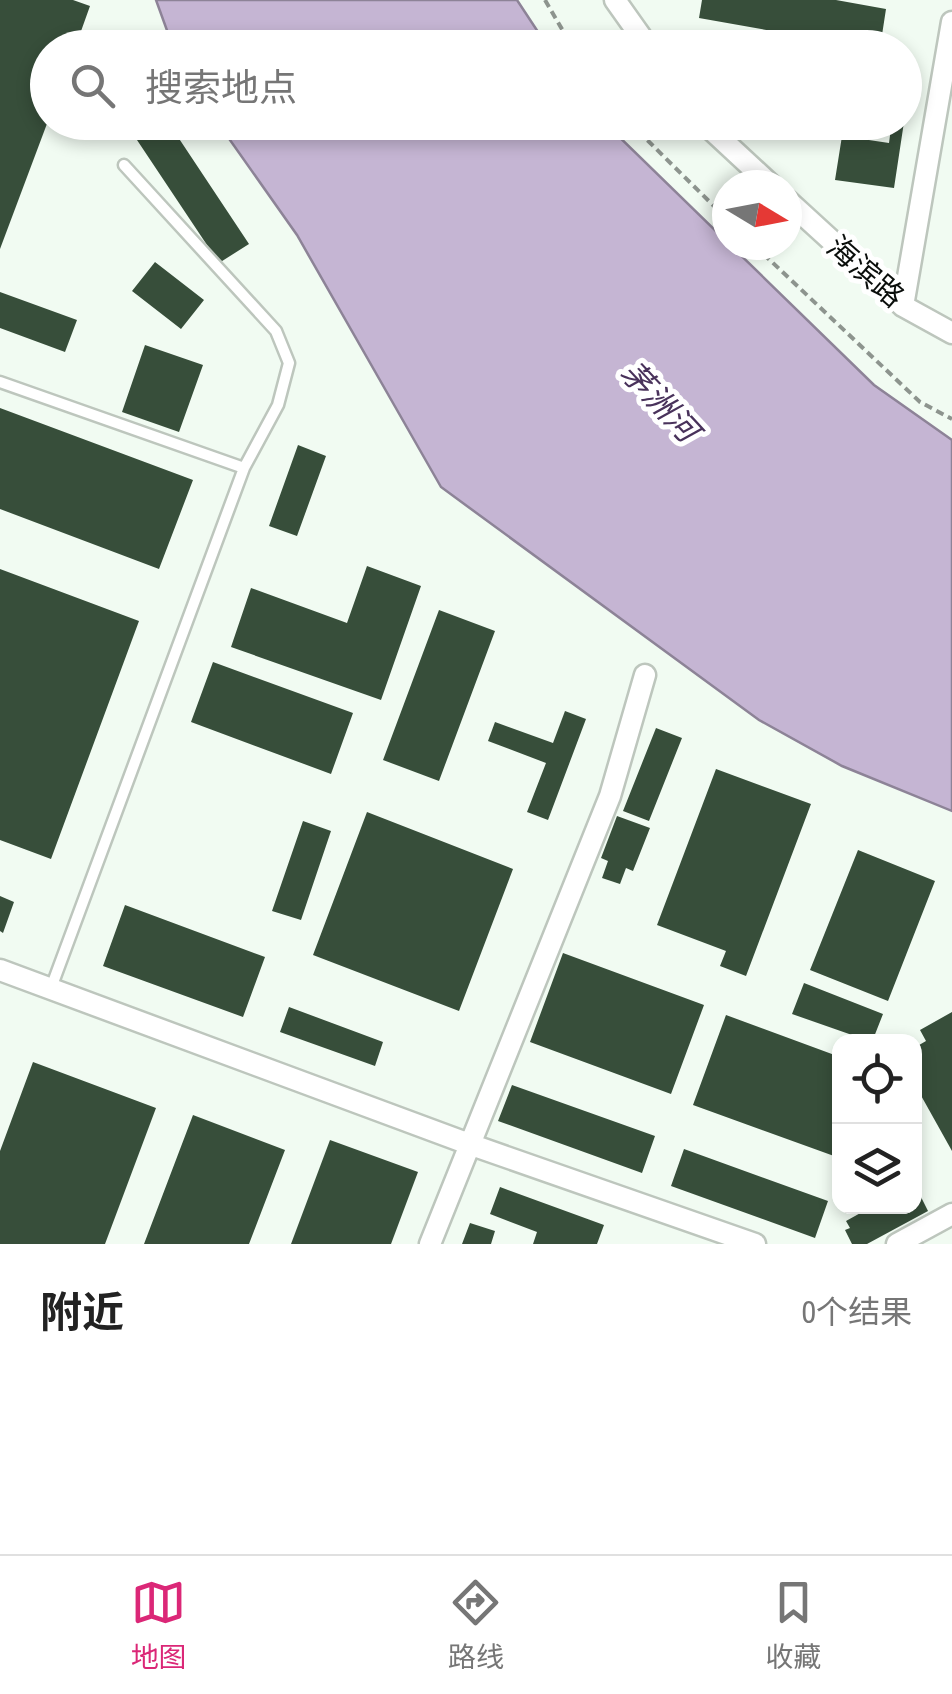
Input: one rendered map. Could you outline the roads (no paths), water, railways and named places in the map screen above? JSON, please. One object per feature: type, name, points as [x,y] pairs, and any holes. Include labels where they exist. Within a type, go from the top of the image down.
[{"type":"street","points":[[615,0],[636,30]]},
{"type":"street","points":[[902,306],[952,22]]},
{"type":"street","points":[[722,140],[755,170]]},
{"type":"street","name":"海滨路","points":[[802,214],[902,306],[952,333]]},
{"type":"street","points":[[430,1244],[610,796],[645,675]]},
{"type":"street","points":[[0,970],[468,1144],[755,1244]]},
{"type":"street","points":[[897,1244],[952,1214]]},
{"type":"lane","points":[[51,989],[244,468],[278,405],[289,363],[276,331],[258,308],[124,165]]},
{"type":"lane","points":[[0,382],[244,468]]},
{"type":"water","points":[[156,0],[517,0],[537,30],[167,30]]},
{"type":"water","name":"茅洲河","points":[[230,140],[622,140],[712,227],[712,260],[746,260],[874,385],[952,440],[952,811],[842,766],[759,720],[441,487],[297,235]]}]
